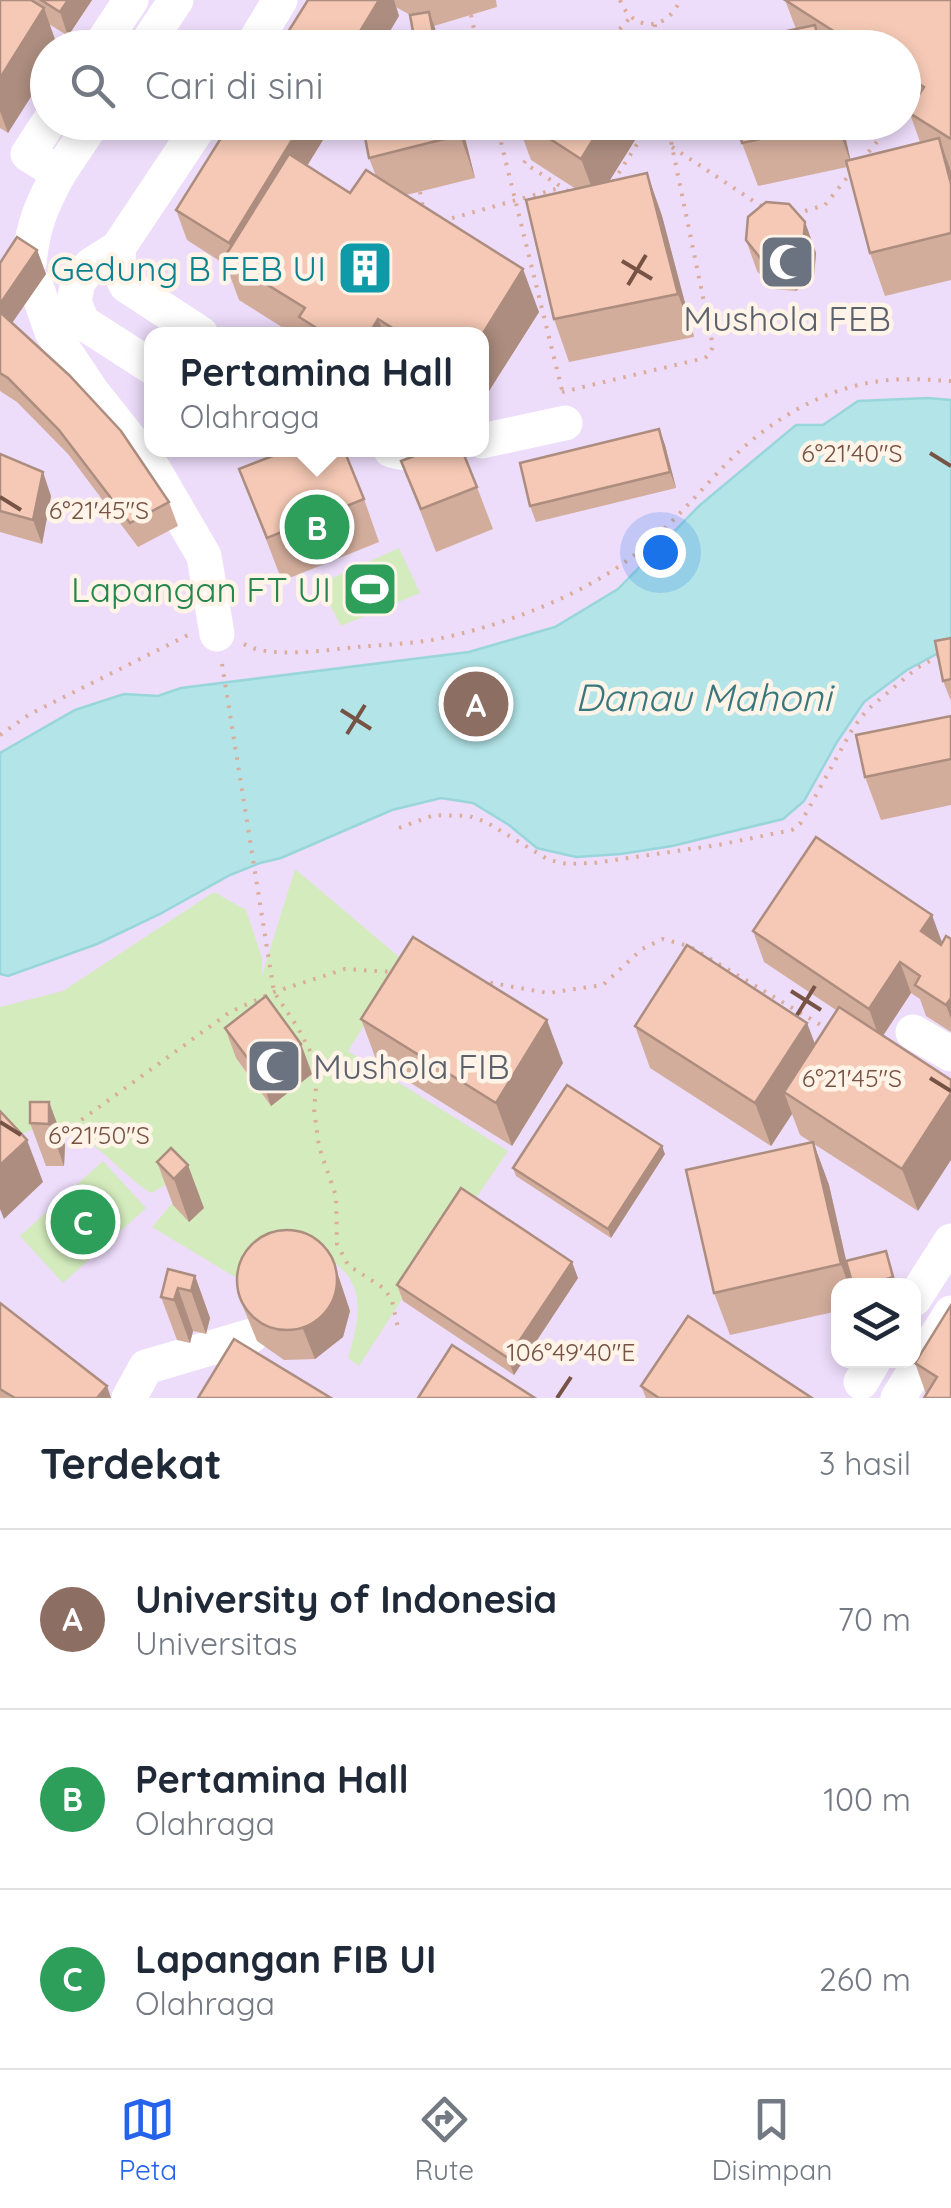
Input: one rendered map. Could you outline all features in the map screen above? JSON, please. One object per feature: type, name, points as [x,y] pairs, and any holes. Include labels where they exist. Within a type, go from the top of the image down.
[{"type":"lane","points":[[112,30],[132,0]]},
{"type":"lane","points":[[156,30],[176,0]]},
{"type":"lane","points":[[261,30],[280,0]]},
{"type":"lane","points":[[37,140],[28,154],[60,173]]},
{"type":"lane","points":[[81,140],[40,210],[32,238],[37,286],[52,332],[92,392],[154,470],[204,556],[216,630]]},
{"type":"lane","points":[[144,362],[82,322],[74,302],[78,282],[91,265],[118,248],[190,140]]},
{"type":"lane","points":[[118,248],[118,269],[126,285],[190,327]]},
{"type":"lane","points":[[23,342],[37,286]]},
{"type":"lane","points":[[489,439],[565,423]]},
{"type":"lane","points":[[913,1032],[951,1054]]},
{"type":"lane","points":[[921,1288],[951,1241]]},
{"type":"lane","points":[[898,1398],[951,1314]]},
{"type":"lane","points":[[129,1398],[146,1367],[251,1336]]},
{"type":"path","points":[[620,0],[631,17],[645,24],[666,20],[680,0]]},
{"type":"path","points":[[471,15],[474,30]]},
{"type":"path","points":[[619,30],[631,17]]},
{"type":"path","points":[[656,24],[656,30]]},
{"type":"path","points":[[500,140],[562,392],[710,354],[712,346],[671,140]]},
{"type":"path","points":[[611,185],[640,140]]},
{"type":"path","points":[[781,219],[825,205],[878,140]]},
{"type":"path","points":[[672,147],[766,208]]},
{"type":"path","points":[[533,150],[524,163],[579,198]]},
{"type":"path","points":[[443,221],[562,188]]},
{"type":"path","points":[[420,192],[424,216]]},
{"type":"path","points":[[0,735],[30,714],[190,634],[216,630],[250,648],[275,652],[430,640],[494,623],[564,597],[638,552],[756,436],[786,415],[847,387],[890,380],[951,381]]},
{"type":"path","points":[[216,630],[274,992],[318,1066],[314,1109],[319,1147],[336,1196],[337,1244],[348,1265],[385,1289],[400,1332]]},
{"type":"path","points":[[399,828],[434,815],[468,816],[486,822],[548,860],[567,864],[718,846],[792,830],[800,824],[868,710],[918,668],[951,649]]},
{"type":"path","points":[[476,980],[548,993],[603,985],[642,948],[663,939],[689,946],[828,1030]]},
{"type":"path","points":[[73,1126],[230,1012],[274,992],[346,969],[402,973]]},
{"type":"shaded area","points":[[0,0],[951,0],[951,1398],[0,1398]]},
{"type":"green space","name":"Lapangan FT UI","points":[[399,548],[420,593],[341,626],[319,584]]},
{"type":"green space","points":[[295,869],[404,961],[348,1051],[508,1151],[472,1204],[466,1200],[359,1366],[348,1358],[358,1314],[355,1288],[338,1266],[324,1256],[245,1283],[152,1227],[179,1195],[169,1183],[151,1193],[87,1140],[58,1126],[39,1127],[0,1146],[0,1007],[63,991],[214,892],[246,910],[262,958],[262,975]],"holes":[[[256,1050],[271,1106],[240,1064]]]},
{"type":"green space","points":[[103,1161],[146,1208],[63,1283],[20,1236]]},
{"type":"water","name":"Danau Mahoni","points":[[951,400],[951,646],[907,670],[864,702],[804,801],[783,819],[672,846],[576,857],[537,848],[473,803],[441,798],[392,810],[281,858],[230,875],[97,944],[8,976],[0,974],[0,753],[75,710],[124,694],[158,696],[181,688],[469,652],[555,627],[618,589],[699,506],[796,425],[823,425],[858,401]]},
{"type":"building","points":[[0,0],[31,0],[44,8],[0,78]]},
{"type":"building","points":[[41,0],[68,0],[60,12]]},
{"type":"building","points":[[308,0],[379,0],[361,30],[289,30]]},
{"type":"building","points":[[785,0],[951,0],[951,139],[921,120],[921,30],[832,30]]},
{"type":"building","points":[[429,12],[432,30],[413,30],[410,15]]},
{"type":"building","points":[[939,138],[951,184],[951,233],[870,253],[846,161]]},
{"type":"building","points":[[220,140],[292,140],[229,243],[176,210]]},
{"type":"building","points":[[366,140],[440,140],[369,158]]},
{"type":"building","points":[[552,140],[593,140],[581,159]]},
{"type":"building","name":"Gedung B FEB UI","points":[[289,154],[350,193],[366,170],[523,269],[487,327],[391,327],[378,319],[373,327],[315,327],[299,317],[305,308],[224,258]]},
{"type":"building","points":[[647,173],[678,294],[554,319],[526,200]]},
{"type":"building","points":[[766,202],[789,204],[805,222],[803,245],[785,261],[761,259],[746,240],[748,217]]},
{"type":"building","points":[[17,237],[37,250],[0,304],[0,263]]},
{"type":"building","points":[[0,312],[69,375],[121,431],[169,502],[130,523],[59,430],[0,373]]},
{"type":"building","points":[[659,429],[670,472],[530,506],[520,463]]},
{"type":"building","points":[[0,454],[43,472],[33,520],[0,511]]},
{"type":"building","points":[[270,457],[347,457],[364,499],[267,538],[239,469]]},
{"type":"building","points":[[412,457],[465,457],[477,487],[421,509],[401,461]]},
{"type":"building","points":[[951,638],[951,679],[943,681],[935,641]]},
{"type":"building","points":[[951,716],[951,759],[865,777],[856,735]]},
{"type":"building","points":[[816,837],[932,915],[921,931],[941,945],[946,936],[951,939],[951,998],[946,1005],[915,985],[920,976],[900,962],[869,1009],[753,931]]},
{"type":"building","points":[[413,937],[547,1020],[496,1103],[361,1019]]},
{"type":"building","points":[[687,945],[807,1023],[755,1103],[635,1026]]},
{"type":"building","points":[[266,996],[301,1044],[260,1075],[225,1028]]},
{"type":"building","points":[[839,1007],[951,1080],[951,1093],[902,1169],[784,1092]]},
{"type":"building","points":[[567,1085],[662,1146],[608,1229],[513,1168]]},
{"type":"building","points":[[30,1102],[49,1102],[49,1124],[30,1123]]},
{"type":"building","points":[[0,1111],[27,1140],[0,1165]]},
{"type":"building","points":[[813,1142],[841,1264],[714,1293],[686,1170]]},
{"type":"building","points":[[171,1148],[188,1165],[174,1179],[157,1162]]},
{"type":"building","points":[[461,1188],[572,1262],[508,1358],[397,1285]]},
{"type":"building","points":[[287,1230],[306,1234],[322,1245],[333,1261],[337,1280],[333,1299],[322,1315],[306,1326],[287,1330],[268,1326],[252,1315],[241,1299],[237,1280],[241,1261],[252,1245],[268,1234]]},
{"type":"building","points":[[886,1251],[893,1277],[851,1278],[846,1261]]},
{"type":"building","points":[[168,1269],[195,1276],[191,1291],[178,1288],[174,1300],[161,1297]]},
{"type":"building","points":[[0,1303],[107,1386],[97,1398],[15,1398],[0,1389]]},
{"type":"building","points":[[951,1305],[951,1398],[924,1398],[937,1377],[921,1367],[921,1353]]},
{"type":"building","points":[[688,1316],[812,1398],[659,1398],[641,1386]]},
{"type":"building","points":[[234,1339],[331,1398],[198,1398]]},
{"type":"building","points":[[452,1345],[535,1398],[418,1398]]},
{"type":"place","name":"Mushola FEB","points":[[787,262]]},
{"type":"place","name":"Gedung B FEB UI","points":[[365,268]]},
{"type":"place","name":"Pertamina Hall","points":[[317,527]]},
{"type":"place","name":"Lapangan FT UI","points":[[370,589]]},
{"type":"place","name":"University of Indonesia","points":[[476,704]]},
{"type":"place","name":"Mushola FIB","points":[[274,1066]]},
{"type":"place","name":"Lapangan FIB UI","points":[[83,1222]]}]
